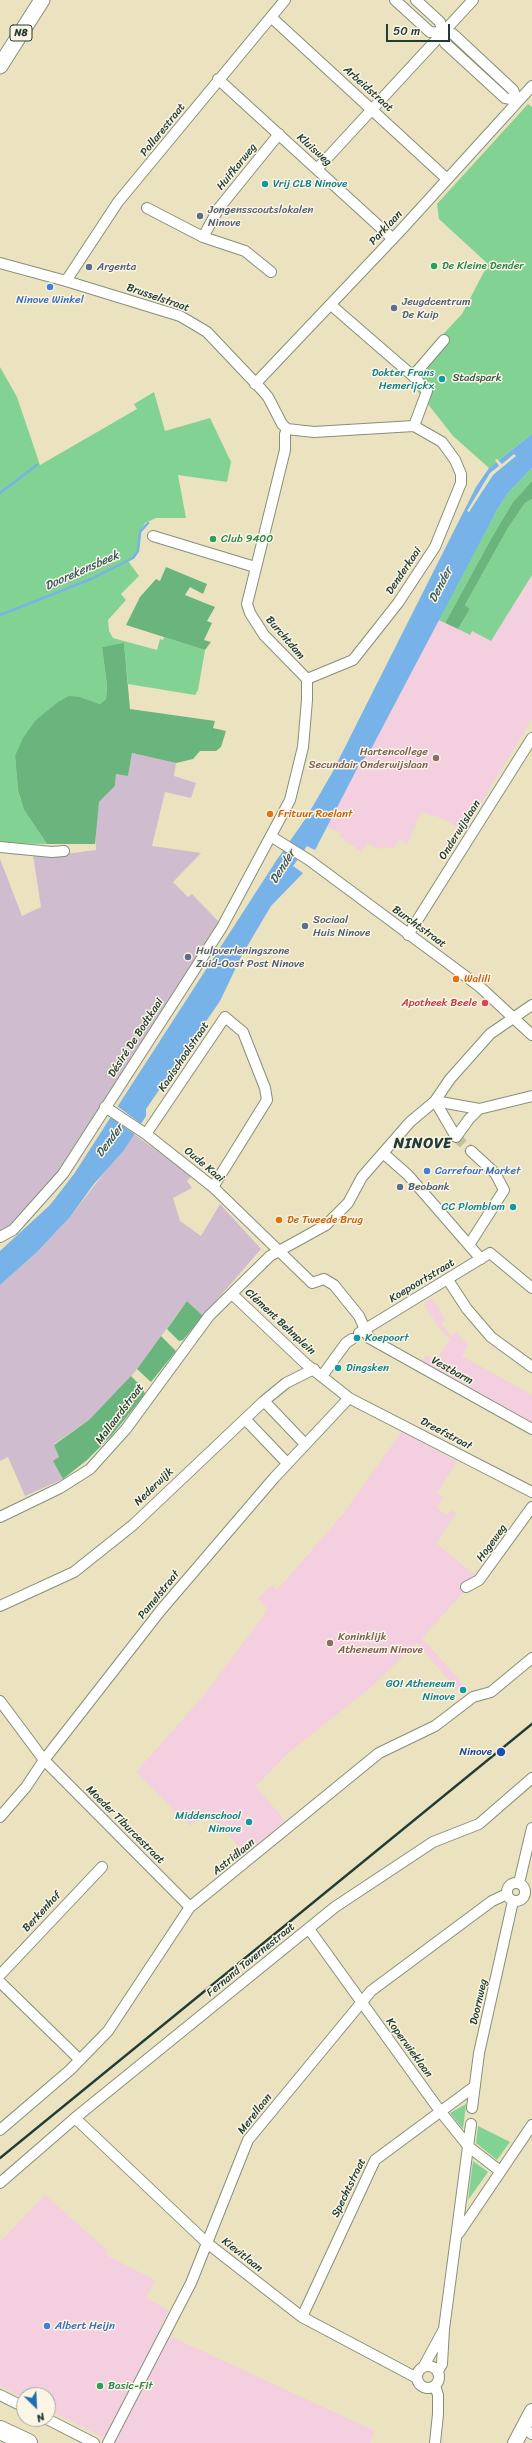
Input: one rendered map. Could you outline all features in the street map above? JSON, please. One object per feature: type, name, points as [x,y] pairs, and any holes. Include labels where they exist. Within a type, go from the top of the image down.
[{"type":"highway","points":[[0,2430],[28,2443]]},
{"type":"main road","name":"N8","points":[[0,66],[42,0]]},
{"type":"main road","points":[[515,2443],[527,2431],[532,2411]]},
{"type":"street","name":"Pollarestraat","points":[[66,281],[118,202],[129,191],[218,79],[286,0]]},
{"type":"street","points":[[395,0],[430,32],[453,34],[513,90],[518,101]]},
{"type":"street","points":[[416,0],[440,22],[442,33]]},
{"type":"street","points":[[317,169],[473,0]]},
{"type":"street","name":"Arbeidstraat","points":[[271,18],[447,179]]},
{"type":"street","name":"Kluisweg","points":[[218,79],[393,239]]},
{"type":"street","name":"Parklaan","points":[[255,384],[393,239],[532,86]]},
{"type":"street","name":"Huifkarweg","points":[[203,237],[219,208],[279,134]]},
{"type":"street","points":[[147,208],[203,237],[245,251],[271,272]]},
{"type":"street","name":"Brusselstraat","points":[[0,263],[66,281],[180,316],[207,332],[268,397],[282,424],[287,429]]},
{"type":"street","points":[[287,429],[314,432],[414,426],[427,391],[331,304]]},
{"type":"street","points":[[412,376],[444,340]]},
{"type":"street","name":"Denderkaai","points":[[307,679],[353,660],[398,603],[435,547],[461,483],[461,474],[455,460],[442,442],[414,426]]},
{"type":"street","name":"Burchtdam","points":[[287,429],[285,434],[285,450],[247,597],[250,613],[271,643],[307,679]]},
{"type":"street","points":[[153,536],[255,567]]},
{"type":"street","name":"Désiré De Bodtkaai","points":[[0,1237],[13,1230],[63,1174],[108,1108],[222,927],[280,842],[296,785],[303,746],[308,700],[307,679]]},
{"type":"street","name":"Onderwijslaan","points":[[408,935],[532,738]]},
{"type":"street","name":"Burchtstraat","points":[[280,842],[309,860],[480,988],[532,1035]]},
{"type":"street","points":[[0,847],[52,852],[64,851]]},
{"type":"street","name":"Clément Behnplein","points":[[349,1398],[314,1370],[232,1294],[270,1256],[326,1225],[348,1203],[358,1182],[410,1122],[435,1101],[450,1079],[490,1034],[513,1017],[532,1006]]},
{"type":"street","name":"Kaaischoolstraat","points":[[146,1134],[225,1017],[243,1032],[265,1088],[267,1100],[213,1187]]},
{"type":"street","points":[[435,1101],[479,1109],[532,1096]]},
{"type":"street","points":[[435,1101],[456,1137],[469,1119],[479,1109]]},
{"type":"street","name":"Oude Kaai","points":[[108,1108],[146,1134],[213,1187],[312,1283],[324,1279],[334,1285],[349,1302],[359,1333]]},
{"type":"street","points":[[469,1245],[504,1190],[495,1173],[471,1151]]},
{"type":"street","points":[[383,1153],[408,1175],[481,1259]]},
{"type":"street","name":"Koepoortstraat","points":[[359,1333],[490,1253],[532,1288]]},
{"type":"street","points":[[448,1280],[467,1309],[491,1337],[532,1367]]},
{"type":"street","name":"Mallaardstraat","points":[[0,1517],[60,1488],[95,1464],[126,1429],[198,1328],[232,1294]]},
{"type":"street","points":[[322,1376],[346,1343],[359,1333]]},
{"type":"street","name":"Vestbarm","points":[[359,1333],[532,1429]]},
{"type":"street","name":"Nederwijk","points":[[0,1606],[74,1572],[133,1525],[264,1401],[286,1383],[314,1370]]},
{"type":"street","name":"Pamelstraat","points":[[0,1817],[26,1787],[44,1760],[161,1610],[288,1463],[349,1398]]},
{"type":"street","name":"Dreefstraat","points":[[349,1398],[532,1492]]},
{"type":"street","points":[[264,1401],[305,1444]]},
{"type":"street","points":[[245,1419],[288,1463]]},
{"type":"street","name":"Hogeweg","points":[[466,1587],[479,1580],[532,1508]]},
{"type":"street","name":"Astridlaan","points":[[0,2130],[80,2060],[116,2020],[190,1907],[379,1753],[436,1726],[473,1697],[491,1692],[532,1658]]},
{"type":"street","name":"Moeder Tiburcestraat","points":[[0,1701],[44,1760],[190,1907]]},
{"type":"street","name":"Fernand Tavernestraat","points":[[0,2183],[75,2118],[335,1907],[433,1842],[479,1824],[532,1778]]},
{"type":"street","points":[[519,1883],[532,1828]]},
{"type":"street","name":"Berkenhof","points":[[0,1975],[102,1867]]},
{"type":"street","points":[[519,1883],[529,1898],[518,1901],[510,1897],[510,1885],[519,1883]]},
{"type":"street","name":"Merellaan","points":[[108,2443],[169,2329],[191,2283],[248,2140],[371,1991],[492,1901],[510,1897]]},
{"type":"street","name":"Doornweg","points":[[472,2108],[479,2053],[510,1897]]},
{"type":"street","name":"Koperwieklaan","points":[[309,1929],[440,2111],[469,2146],[500,2171]]},
{"type":"street","points":[[0,1982],[80,2060]]},
{"type":"street","name":"Spechtstraat","points":[[302,2317],[375,2160],[475,2086]]},
{"type":"street","name":"Kievitlaan","points":[[75,2118],[207,2242],[302,2317],[417,2378]]},
{"type":"street","points":[[444,2329],[424,2366],[420,2370],[417,2378],[422,2387],[427,2388],[435,2386],[439,2381],[438,2371],[442,2364],[444,2329],[471,2124]]},
{"type":"street","points":[[457,2236],[532,2125]]},
{"type":"street","points":[[424,2366],[434,2367],[438,2371]]},
{"type":"street","points":[[435,2386],[438,2396],[435,2443]]},
{"type":"street","points":[[0,2395],[16,2403]]},
{"type":"street","points":[[56,2424],[94,2443]]},
{"type":"shaded area","name":"Hartencollege Secundair Onderwijslaan","points":[[532,575],[532,719],[464,831],[442,818],[421,812],[407,845],[400,839],[393,849],[388,847],[377,849],[368,843],[361,852],[339,836],[341,833],[326,827],[360,763],[369,753],[438,620],[470,635],[472,631],[491,641]]},
{"type":"shaded area","points":[[132,753],[176,763],[174,776],[196,783],[191,798],[165,792],[152,846],[201,853],[173,882],[188,897],[192,894],[219,922],[62,1170],[0,1237],[0,859],[22,916],[41,907],[33,855],[57,855],[96,850],[95,825],[99,802],[115,786],[116,774],[128,776]]},
{"type":"shaded area","points":[[134,1134],[192,1176],[187,1181],[192,1188],[173,1198],[180,1221],[201,1236],[220,1204],[261,1249],[203,1316],[187,1301],[128,1381],[89,1420],[54,1444],[59,1457],[54,1462],[63,1479],[25,1496],[8,1457],[0,1461],[0,1285],[37,1252],[70,1217]]},
{"type":"shaded area","points":[[432,1298],[445,1320],[441,1323],[451,1336],[456,1332],[468,1345],[462,1356],[532,1395],[532,1425],[421,1364],[426,1355],[433,1359],[435,1356],[438,1357],[450,1340],[440,1329],[424,1304]]},
{"type":"shaded area","name":"Koninklijk Atheneum Ninove","points":[[402,1431],[457,1462],[437,1493],[443,1498],[437,1507],[447,1515],[451,1510],[456,1513],[436,1543],[477,1577],[422,1638],[469,1690],[462,1696],[417,1643],[370,1688],[287,1754],[256,1786],[285,1821],[245,1854],[208,1810],[190,1826],[136,1772],[206,1693],[268,1610],[258,1598],[272,1585],[277,1590],[306,1557],[343,1514]]},
{"type":"shaded area","points":[[45,2195],[107,2250],[106,2255],[155,2280],[146,2298],[168,2310],[159,2331],[375,2431],[370,2443],[115,2443],[56,2414],[56,2387],[16,2387],[16,2394],[0,2386],[0,2242]]},
{"type":"green space","name":"Stadspark","points":[[528,104],[532,107],[532,434],[489,468],[453,436],[405,375],[462,314],[488,264],[439,219],[437,204]]},
{"type":"green space","points":[[0,367],[17,397],[40,465],[137,409],[134,404],[154,392],[165,431],[210,418],[231,462],[227,482],[178,475],[186,518],[156,518],[145,523],[140,533],[138,551],[135,557],[128,561],[139,576],[121,594],[126,600],[108,620],[109,631],[113,638],[157,650],[160,639],[163,640],[164,637],[205,650],[198,690],[195,695],[128,684],[124,644],[102,647],[107,686],[106,699],[100,704],[80,697],[15,756],[18,790],[24,810],[47,844],[0,843]]},
{"type":"green space","points":[[532,468],[532,481],[513,502],[445,623],[438,620],[497,510],[508,493]]},
{"type":"green space","points":[[532,481],[532,499],[525,503],[508,528],[465,605],[470,609],[458,629],[445,623],[513,502]]},
{"type":"green space","points":[[532,499],[532,575],[491,641],[472,631],[470,635],[458,629],[470,609],[465,605],[508,528],[525,503]]},
{"type":"green space","points":[[166,567],[207,584],[203,594],[190,587],[185,595],[215,607],[207,621],[212,623],[204,640],[211,642],[205,650],[126,625],[140,597],[156,579],[160,581]]},
{"type":"green space","points":[[124,643],[130,709],[215,721],[213,728],[226,731],[221,747],[216,751],[200,751],[193,759],[176,763],[132,753],[128,776],[116,774],[115,786],[99,802],[95,844],[47,844],[24,810],[18,790],[15,756],[23,738],[36,720],[58,702],[69,696],[80,697],[100,704],[106,699],[107,686],[102,647]]},
{"type":"green space","points":[[187,1301],[203,1316],[183,1340],[179,1341],[167,1329]]},
{"type":"green space","points":[[161,1336],[176,1351],[151,1382],[137,1369]]},
{"type":"green space","points":[[131,1376],[142,1387],[145,1394],[112,1435],[87,1460],[63,1479],[53,1461],[59,1457],[54,1445],[89,1420]]},
{"type":"green space","points":[[466,2104],[463,2129],[450,2113]]},
{"type":"green space","points":[[478,2126],[510,2142],[497,2160],[476,2143]]},
{"type":"green space","points":[[473,2161],[488,2172],[468,2200]]},
{"type":"water","name":"Dender","points":[[532,434],[532,468],[508,493],[497,510],[369,753],[360,763],[315,850],[307,846],[293,866],[303,873],[271,906],[242,955],[220,1001],[146,1109],[146,1116],[124,1150],[93,1185],[70,1217],[37,1252],[0,1285],[0,1251],[50,1205],[74,1174],[276,861],[306,818],[332,773],[476,487],[489,468]]},
{"type":"pier","points":[[514,454],[516,456],[493,475],[469,512],[467,511],[490,473],[499,466],[495,460],[497,459],[502,464]]},
{"type":"pier","points":[[117,1106],[143,1125],[136,1135],[110,1117]]},
{"type":"waterway","points":[[0,493],[37,465]]},
{"type":"waterway","name":"Doorekensbeek","points":[[0,615],[91,579],[133,558],[138,551],[140,532],[148,523]]},
{"type":"tunnel","points":[[456,1137],[471,1151]]},
{"type":"railway","points":[[0,2158],[532,1724]]},
{"type":"place","name":"Vrij CLB Ninove","points":[[265,184]]},
{"type":"place","name":"Jongensscoutslokalen Ninove","points":[[200,216]]},
{"type":"place","name":"De Kleine Dender","points":[[434,266]]},
{"type":"place","name":"Argenta","points":[[89,267]]},
{"type":"place","name":"Ninove Winkel","points":[[50,287]]},
{"type":"place","name":"Jeugdcentrum De Kuip","points":[[394,308]]},
{"type":"place","name":"Dokter Frans Hemerijckx","points":[[442,379]]},
{"type":"place","name":"Club 9400","points":[[213,539]]},
{"type":"place","name":"Hartencollege Secundair Onderwijslaan","points":[[436,758]]},
{"type":"place","name":"Frituur Roelant","points":[[270,814]]},
{"type":"place","name":"Sociaal Huis Ninove","points":[[305,926]]},
{"type":"place","name":"Hulpverleningszone Zuid-Oost Post Ninove","points":[[188,957]]},
{"type":"place","name":"Walili","points":[[456,979]]},
{"type":"place","name":"Apotheek Beele","points":[[485,1003]]},
{"type":"place","name":"Carrefour Market","points":[[427,1171]]},
{"type":"place","name":"Beobank","points":[[400,1187]]},
{"type":"place","name":"CC Plomblom","points":[[513,1207]]},
{"type":"place","name":"De Tweede Brug","points":[[279,1220]]},
{"type":"place","name":"Koepoort","points":[[357,1338]]},
{"type":"place","name":"Dingsken","points":[[338,1368]]},
{"type":"place","name":"Koninklijk Atheneum Ninove","points":[[330,1643]]},
{"type":"place","name":"GO! Atheneum Ninove","points":[[463,1690]]},
{"type":"place","name":"Ninove","points":[[501,1752]]},
{"type":"place","name":"Middenschool Ninove","points":[[249,1822]]},
{"type":"place","name":"Albert Heijn","points":[[47,2326]]},
{"type":"place","name":"Basic-Fit","points":[[100,2386]]},
{"type":"district","name":"NINOVE","points":[[423,1144]]}]
